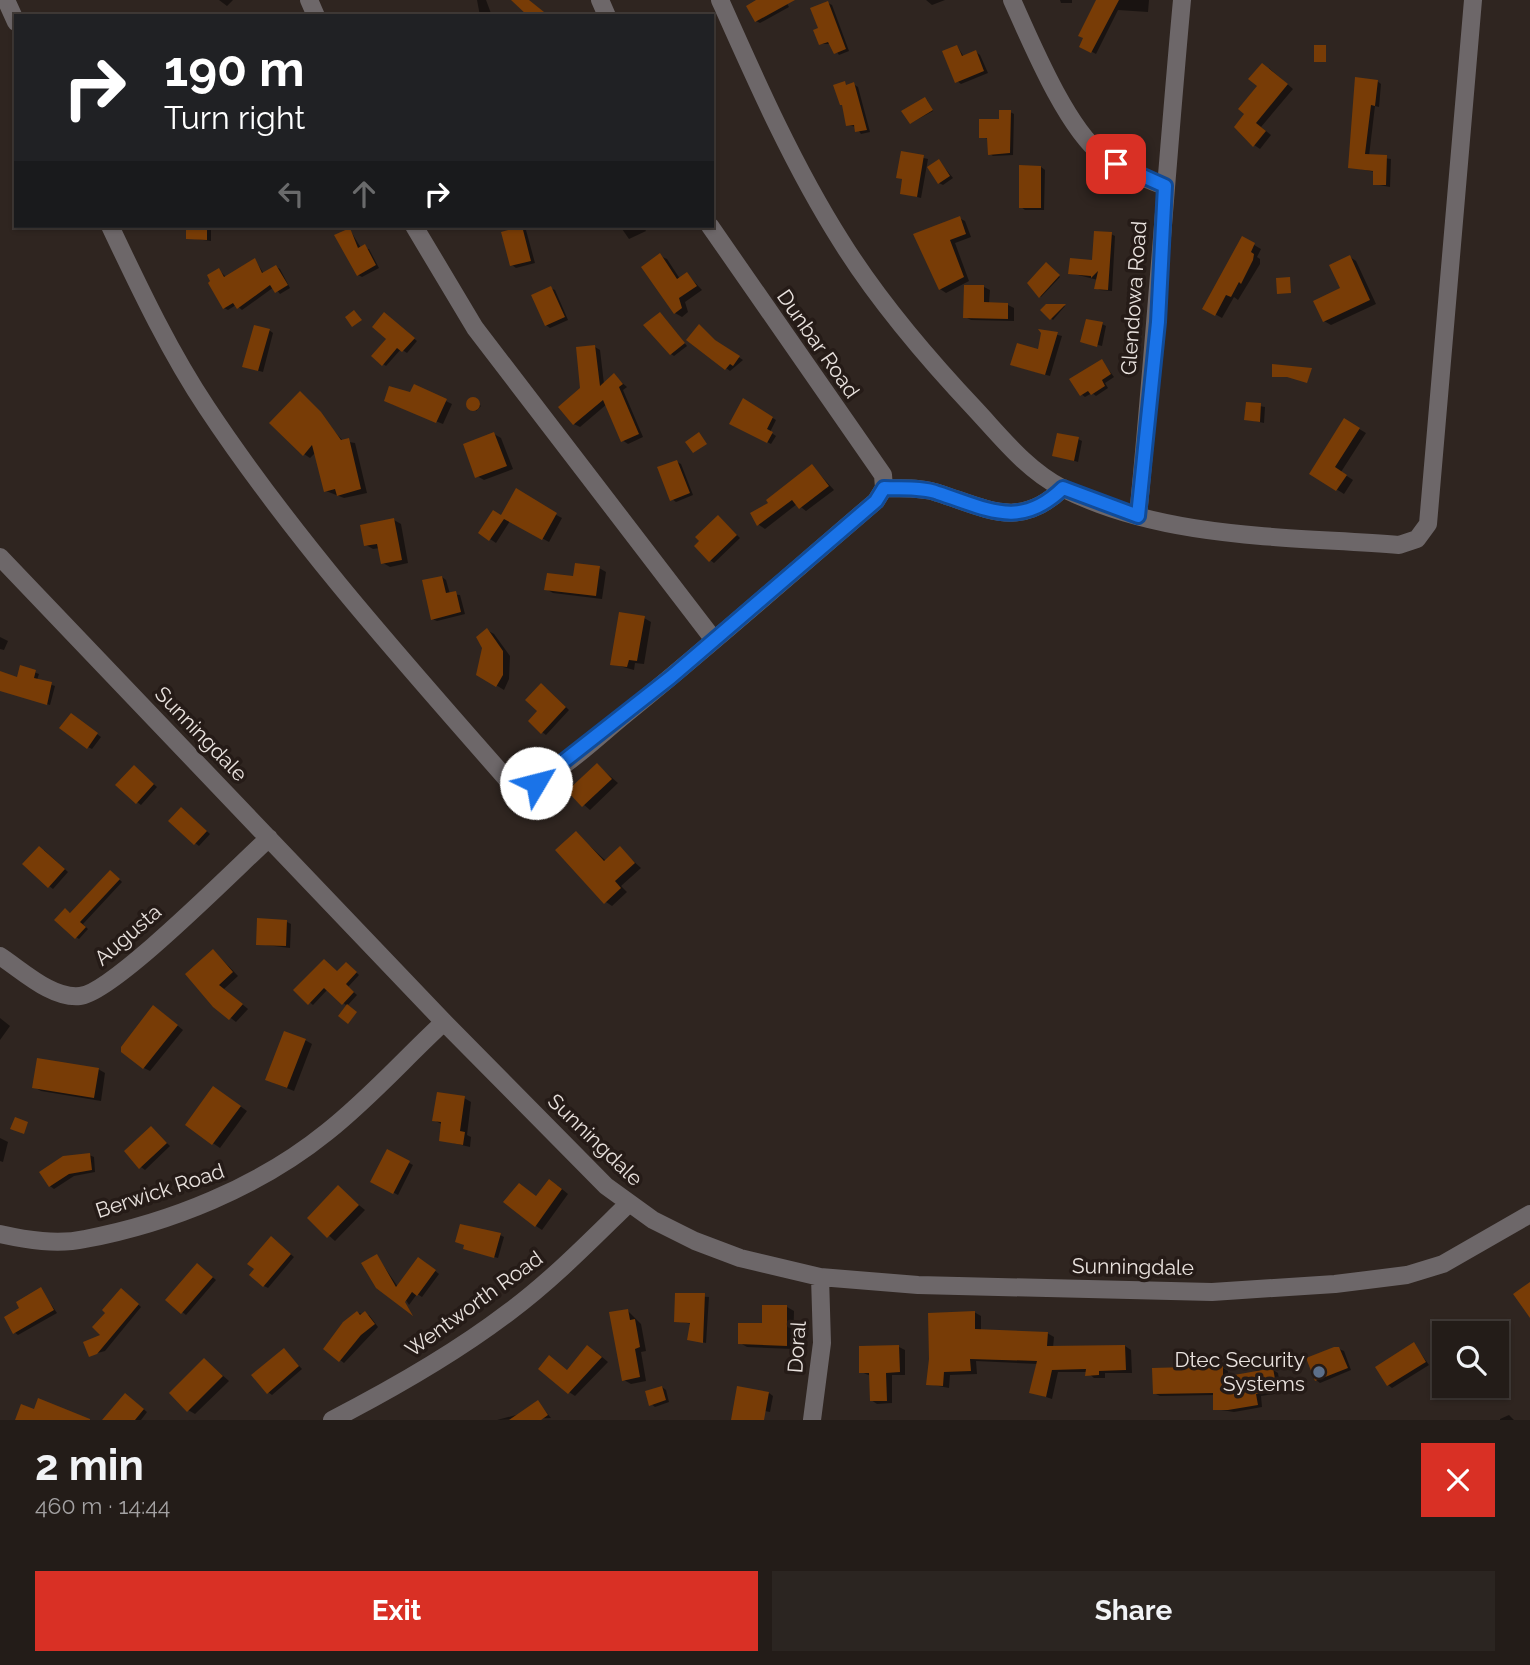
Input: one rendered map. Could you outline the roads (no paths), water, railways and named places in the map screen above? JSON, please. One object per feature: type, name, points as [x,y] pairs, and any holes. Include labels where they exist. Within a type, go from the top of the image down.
[{"type":"street","points":[[6,0],[14,18]]},
{"type":"street","points":[[720,0],[803,174],[841,241],[896,318],[1018,455],[1063,488],[1138,516],[1185,528],[1399,545],[1409,544],[1423,533],[1428,524],[1472,0]]},
{"type":"street","points":[[1012,0],[1057,93],[1082,134],[1100,154],[1132,174],[1165,186]]},
{"type":"street","name":"Glendowa Road","points":[[1138,516],[1158,322],[1165,186],[1182,0]]},
{"type":"street","points":[[111,228],[152,313],[205,407],[251,471],[380,633],[511,784],[523,789],[536,783],[714,640],[876,501],[884,488],[938,493],[962,503],[1017,514],[1048,503],[1063,488]]},
{"type":"street","points":[[415,228],[475,328],[714,640]]},
{"type":"street","name":"Dunbar Road","points":[[710,228],[883,475],[884,488]]},
{"type":"street","name":"Sunningdale","points":[[0,557],[444,1022],[627,1205],[695,1241],[740,1258],[820,1278],[919,1285],[1212,1292],[1335,1284],[1407,1275],[1443,1264],[1530,1214]]},
{"type":"street","name":"Augusta","points":[[0,956],[59,994],[79,996],[94,993],[124,971],[269,838]]},
{"type":"street","name":"Berwick Road","points":[[0,1234],[33,1241],[83,1240],[198,1206],[246,1186],[327,1133],[444,1022]]},
{"type":"street","name":"Wentworth Road","points":[[332,1420],[448,1355],[510,1312],[562,1269],[627,1205]]},
{"type":"street","name":"Doral","points":[[812,1420],[822,1343],[820,1278]]},
{"type":"place","name":"Dtec Security Systems","points":[[1319,1372]]}]
